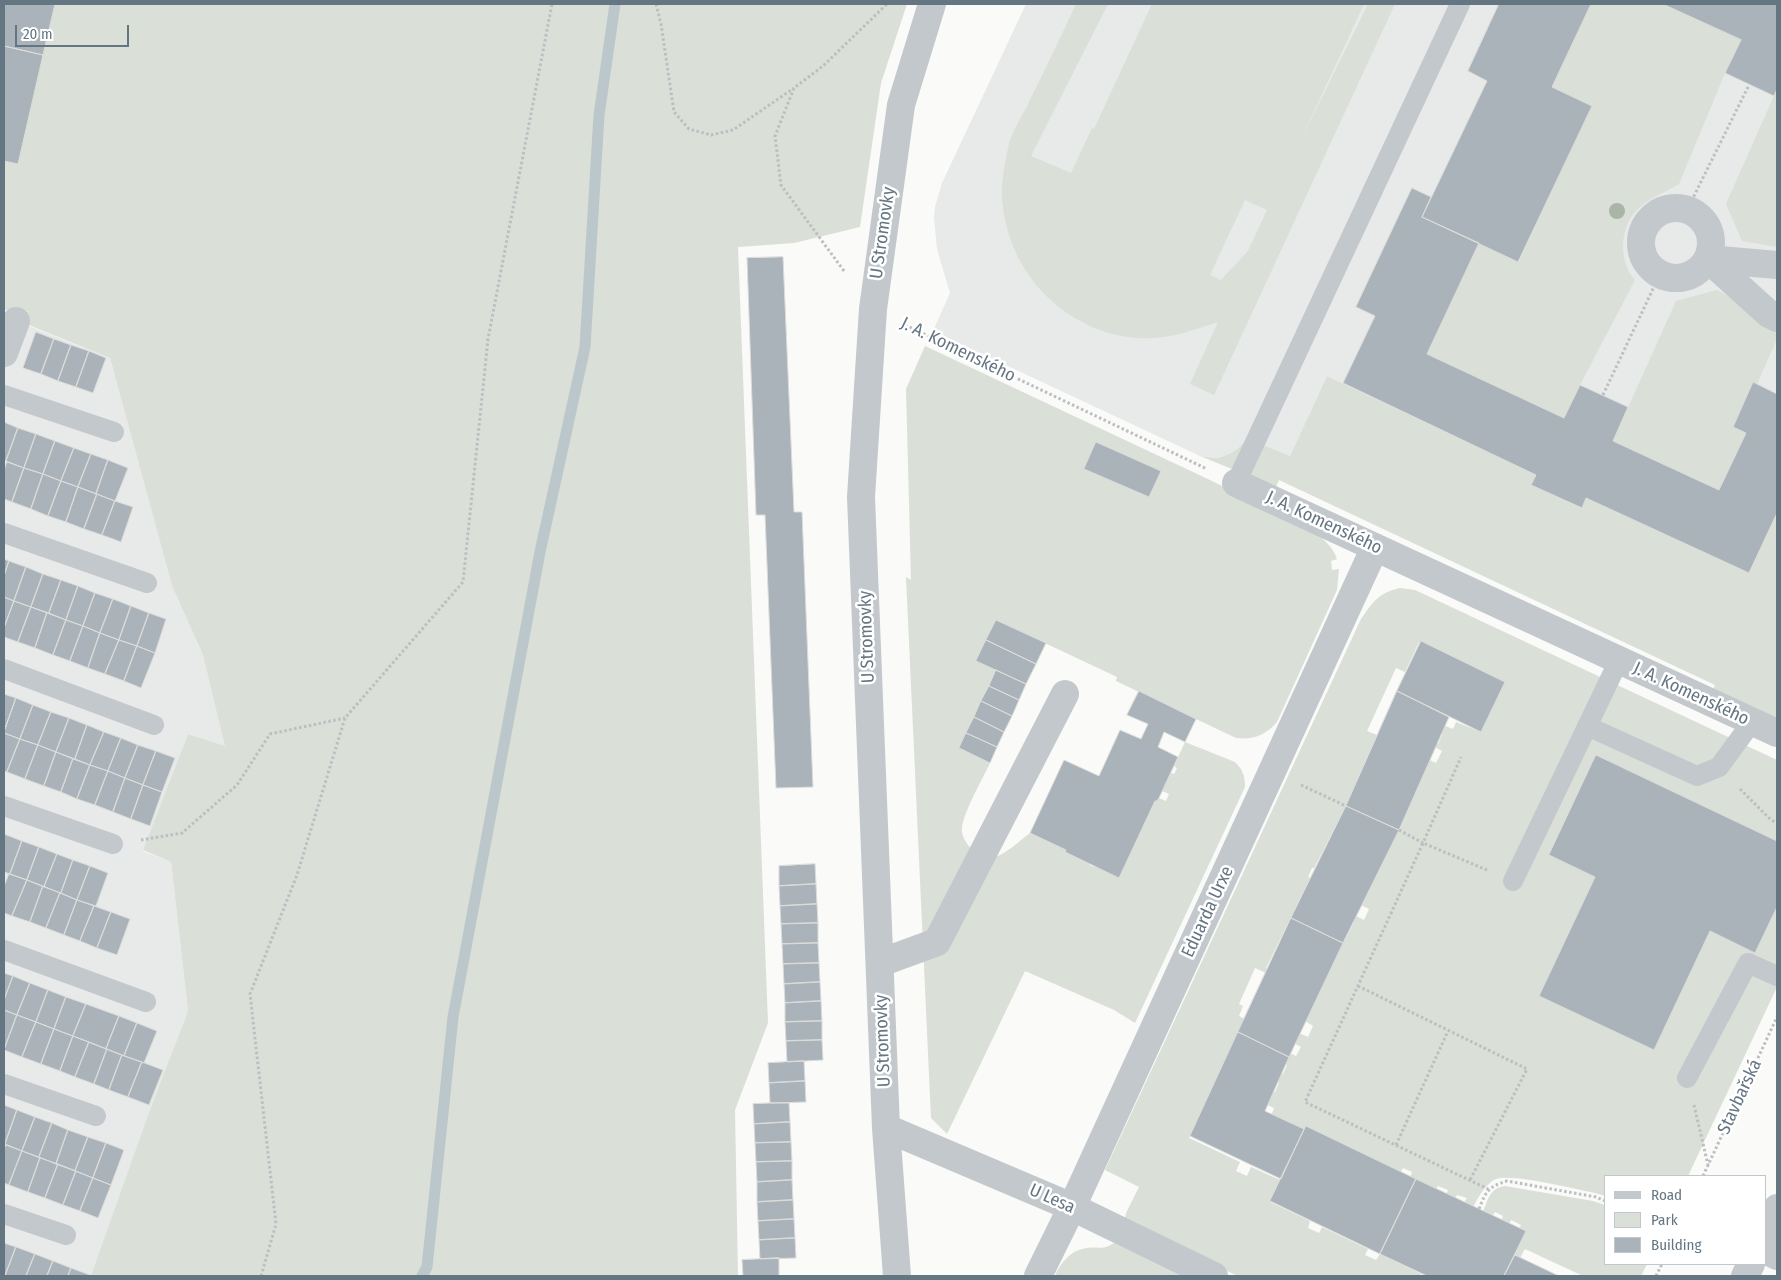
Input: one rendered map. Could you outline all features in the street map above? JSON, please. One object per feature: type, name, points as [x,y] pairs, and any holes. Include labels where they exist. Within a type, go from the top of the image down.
[{"type":"street","name":"U Stromovky","points":[[897,1276],[886,1128],[861,497],[872,309],[901,105],[932,4]]},
{"type":"street","points":[[1676,208],[1687,210],[1698,216],[1706,225],[1710,235],[1711,247],[1708,258],[1702,268],[1692,275],[1670,278],[1660,274],[1644,258],[1641,247],[1642,235],[1647,224],[1660,213],[1676,208]]},
{"type":"street","points":[[1708,258],[1777,265]]},
{"type":"street","points":[[1708,258],[1770,314],[1777,318]]},
{"type":"street","points":[[4,353],[16,321]]},
{"type":"street","name":"J. A. Komenského","points":[[1236,483],[1777,733]]},
{"type":"street","name":"Eduarda Urxe","points":[[1038,1276],[1072,1207],[1375,547]]},
{"type":"street","points":[[880,963],[937,942],[1065,694]]},
{"type":"street","name":"U Lesa","points":[[886,1128],[1072,1207],[1214,1276]]},
{"type":"street","points":[[1766,1233],[1777,1208]]},
{"type":"lane","points":[[1236,483],[1460,4]]},
{"type":"lane","points":[[4,396],[114,432]]},
{"type":"lane","points":[[4,533],[147,583]]},
{"type":"lane","points":[[1513,881],[1619,660]]},
{"type":"lane","points":[[4,669],[154,725]]},
{"type":"lane","points":[[1587,726],[1697,776],[1719,767],[1752,722]]},
{"type":"lane","points":[[4,806],[113,844]]},
{"type":"lane","points":[[4,950],[146,1002]]},
{"type":"lane","points":[[1687,1078],[1748,963],[1777,976]]},
{"type":"lane","points":[[4,1084],[96,1116]]},
{"type":"lane","points":[[4,1214],[66,1235]]},
{"type":"path","points":[[261,1276],[276,1224],[250,994],[297,875],[345,718],[463,582],[488,338],[552,4]]},
{"type":"path","points":[[656,4],[661,24],[674,112],[689,128],[711,135],[733,130],[794,88],[823,66],[887,4]]},
{"type":"path","points":[[1687,210],[1750,85]]},
{"type":"path","points":[[794,88],[775,136],[781,185],[872,309]]},
{"type":"path","points":[[1603,395],[1660,274]]},
{"type":"path","name":"J. A. Komenského","points":[[872,309],[1236,483]]},
{"type":"path","points":[[113,844],[182,833],[237,785],[270,734],[345,718]]},
{"type":"path","points":[[1461,758],[1305,1102],[1488,1189]]},
{"type":"path","points":[[1719,767],[1771,820],[1777,823]]},
{"type":"path","points":[[1272,772],[1346,806]]},
{"type":"path","points":[[1399,830],[1423,843],[1513,881]]},
{"type":"path","points":[[1358,986],[1527,1069],[1470,1180]]},
{"type":"path","name":"Stavbařská","points":[[1704,1175],[1777,1017]]},
{"type":"path","points":[[1396,1145],[1448,1030]]},
{"type":"path","points":[[1687,1078],[1708,1166]]},
{"type":"path","points":[[1479,1209],[1488,1189],[1495,1184],[1507,1181],[1596,1197],[1604,1201]]},
{"type":"shaded area","points":[[1026,4],[1777,4],[1777,513],[1749,573],[1586,498],[1582,508],[1531,485],[1535,475],[1327,376],[1290,456],[1241,446],[1227,456],[1210,458],[1200,456],[933,331],[950,293],[937,249],[934,218],[935,207],[942,183]]},
{"type":"shaded area","points":[[4,316],[110,358],[172,586],[203,655],[226,747],[188,734],[143,851],[171,862],[188,1011],[152,1104],[93,1276],[4,1276]]},
{"type":"green space","points":[[4,4],[907,4],[881,83],[860,227],[794,243],[738,247],[768,1023],[735,1110],[738,1276],[91,1276],[152,1104],[188,1011],[171,862],[143,850],[188,734],[225,746],[203,655],[172,586],[110,358],[4,315],[4,312],[31,312],[4,310]]},
{"type":"green space","points":[[1076,4],[1108,4],[1031,156],[1071,173],[1092,128],[1094,129],[1152,4],[1364,4],[1299,144],[1368,4],[1395,4],[1214,395],[1190,384],[1218,322],[1198,329],[1158,338],[1137,338],[1113,334],[1091,326],[1070,315],[1051,300],[1035,283],[1011,242],[1005,219],[1002,194],[1009,144]],"holes":[[[1245,200],[1267,210],[1248,251],[1221,280],[1210,275]]]},
{"type":"green space","points":[[1591,4],[1663,4],[1741,40],[1725,73],[1679,184],[1645,203],[1630,218],[1626,227],[1623,246],[1626,265],[1635,280],[1564,418],[1427,354],[1479,243],[1519,262],[1591,106],[1552,87]]},
{"type":"green space","points":[[1777,89],[1777,247],[1742,241],[1726,204]]},
{"type":"green space","points":[[1717,290],[1777,332],[1777,339],[1757,384],[1753,383],[1733,426],[1746,433],[1719,490],[1613,441],[1676,301]]},
{"type":"green space","points":[[925,346],[1210,480],[1316,533],[1329,545],[1337,559],[1331,561],[1332,570],[1339,569],[1337,590],[1277,722],[1259,736],[1248,738],[1236,738],[1116,681],[1117,677],[996,620],[977,661],[996,670],[959,748],[990,763],[969,805],[962,828],[964,839],[978,856],[993,858],[1009,850],[1030,833],[1066,850],[1065,852],[1089,865],[1119,877],[1155,801],[1159,798],[1166,801],[1169,794],[1162,791],[1171,773],[1174,774],[1177,768],[1174,766],[1185,742],[1235,762],[1243,773],[1245,787],[1135,1023],[1114,1010],[1025,971],[947,1134],[931,1118],[906,577],[911,580],[906,389]]},
{"type":"green space","points":[[1327,376],[1536,475],[1531,485],[1581,508],[1586,498],[1749,573],[1777,513],[1777,723],[1712,692],[1715,685],[1279,480],[1276,487],[1200,456],[1214,458],[1232,453],[1247,439],[1290,456]]},
{"type":"green space","points":[[1400,588],[1415,590],[1777,760],[1777,987],[1688,1175],[1604,1175],[1604,1196],[1544,1182],[1515,1178],[1496,1179],[1485,1188],[1473,1208],[1464,1203],[1467,1198],[1457,1195],[1455,1199],[1446,1195],[1448,1190],[1438,1186],[1436,1190],[1410,1178],[1412,1172],[1403,1168],[1400,1173],[1305,1128],[1303,1130],[1271,1116],[1274,1108],[1265,1104],[1272,1091],[1275,1092],[1279,1083],[1276,1081],[1280,1073],[1283,1074],[1290,1053],[1296,1056],[1301,1047],[1294,1043],[1299,1033],[1308,1037],[1313,1026],[1305,1021],[1329,965],[1332,966],[1342,938],[1345,940],[1354,922],[1351,920],[1354,915],[1364,920],[1369,909],[1359,904],[1427,759],[1436,763],[1442,751],[1433,746],[1434,743],[1438,744],[1442,735],[1440,733],[1443,725],[1453,729],[1456,722],[1481,732],[1504,683],[1419,642],[1405,672],[1396,668],[1367,731],[1377,735],[1346,806],[1314,868],[1312,868],[1308,877],[1310,878],[1266,968],[1268,969],[1266,973],[1255,968],[1239,1004],[1243,1006],[1239,1016],[1245,1019],[1189,1138],[1240,1162],[1236,1171],[1247,1176],[1251,1167],[1280,1180],[1270,1202],[1310,1221],[1308,1228],[1319,1233],[1322,1227],[1368,1249],[1365,1255],[1376,1260],[1380,1254],[1421,1274],[1420,1276],[1238,1276],[1124,1223],[1126,1213],[1139,1187],[1105,1170],[1361,619],[1377,599],[1392,590]]},
{"type":"green space","points":[[1505,1186],[1593,1201],[1604,1205],[1604,1265],[1646,1265],[1641,1276],[1583,1276],[1525,1249],[1520,1258],[1515,1255],[1524,1232],[1519,1229],[1521,1225],[1511,1220],[1509,1225],[1501,1221],[1503,1216],[1495,1212],[1492,1216],[1483,1212],[1488,1199],[1500,1187]]},
{"type":"green space","points":[[1114,1243],[1186,1276],[1055,1276],[1060,1266],[1076,1251],[1087,1248],[1103,1248]]},
{"type":"building","points":[[4,4],[55,4],[43,55],[4,46]]},
{"type":"building","points":[[1499,4],[1591,4],[1552,87],[1592,106],[1518,262],[1422,217],[1487,81],[1468,71]]},
{"type":"building","points":[[1663,4],[1777,4],[1777,89],[1774,96],[1725,73],[1741,40]]},
{"type":"building","points":[[4,46],[43,55],[18,164],[4,161]]},
{"type":"building","points":[[1412,188],[1431,197],[1422,217],[1479,243],[1427,354],[1564,418],[1580,385],[1628,407],[1613,441],[1719,490],[1746,433],[1733,427],[1753,382],[1777,394],[1777,513],[1749,573],[1586,498],[1582,508],[1531,485],[1536,475],[1343,383],[1375,316],[1356,307]]},
{"type":"building","points":[[783,257],[794,512],[802,512],[813,787],[776,788],[765,515],[756,515],[747,258]]},
{"type":"building","points":[[36,332],[54,339],[41,374],[23,368]]},
{"type":"building","points":[[54,339],[71,345],[58,381],[41,374]]},
{"type":"building","points":[[71,345],[89,351],[76,387],[58,381]]},
{"type":"building","points":[[89,351],[106,358],[93,393],[76,387]]},
{"type":"building","points":[[4,422],[18,428],[6,461],[4,460]]},
{"type":"building","points":[[18,428],[36,434],[24,468],[6,461]]},
{"type":"building","points":[[36,434],[55,441],[43,474],[24,468]]},
{"type":"building","points":[[55,441],[74,448],[61,481],[43,474]]},
{"type":"building","points":[[1096,442],[1161,471],[1149,497],[1084,469]]},
{"type":"building","points":[[74,448],[91,454],[78,487],[61,481]]},
{"type":"building","points":[[91,454],[108,460],[96,494],[78,487]]},
{"type":"building","points":[[108,460],[128,468],[115,501],[96,494]]},
{"type":"building","points":[[7,462],[24,468],[12,502],[4,499],[4,471]]},
{"type":"building","points":[[24,468],[43,474],[31,509],[12,502]]},
{"type":"building","points":[[43,474],[61,481],[48,516],[31,509]]},
{"type":"building","points":[[61,481],[78,487],[66,522],[48,516]]},
{"type":"building","points":[[78,487],[97,494],[84,529],[66,522]]},
{"type":"building","points":[[97,494],[115,501],[102,535],[84,529]]},
{"type":"building","points":[[115,501],[133,507],[121,542],[102,535]]},
{"type":"building","points":[[4,559],[9,561],[4,576]]},
{"type":"building","points":[[9,561],[26,567],[14,601],[4,597],[4,576]]},
{"type":"building","points":[[26,567],[43,574],[31,607],[14,601]]},
{"type":"building","points":[[43,574],[61,580],[49,613],[31,607]]},
{"type":"building","points":[[61,580],[78,586],[66,620],[49,613]]},
{"type":"building","points":[[78,586],[95,593],[83,626],[66,620]]},
{"type":"building","points":[[95,593],[113,599],[100,633],[83,626]]},
{"type":"building","points":[[4,597],[14,601],[4,628]]},
{"type":"building","points":[[113,599],[131,606],[119,640],[100,633]]},
{"type":"building","points":[[14,601],[31,607],[18,642],[4,637],[4,628]]},
{"type":"building","points":[[131,606],[149,613],[137,646],[119,640]]},
{"type":"building","points":[[31,607],[47,613],[35,648],[18,642]]},
{"type":"building","points":[[47,613],[66,620],[53,655],[35,648]]},
{"type":"building","points":[[149,613],[166,619],[155,653],[137,646]]},
{"type":"building","points":[[66,620],[83,626],[70,661],[53,655]]},
{"type":"building","points":[[996,620],[1046,643],[1036,664],[986,640]]},
{"type":"building","points":[[83,626],[100,633],[88,668],[70,661]]},
{"type":"building","points":[[100,633],[119,640],[105,674],[88,668]]},
{"type":"building","points":[[119,640],[137,646],[124,681],[105,674]]},
{"type":"building","points":[[986,640],[1036,664],[1026,684],[976,661]]},
{"type":"building","points":[[1421,641],[1505,682],[1481,732],[1397,691]]},
{"type":"building","points":[[137,646],[155,653],[141,688],[124,681]]},
{"type":"building","points":[[996,670],[1026,684],[1019,700],[989,686]]},
{"type":"building","points":[[989,686],[1019,700],[1012,716],[981,701]]},
{"type":"building","points":[[1139,691],[1196,719],[1185,742],[1164,732],[1158,747],[1178,757],[1119,878],[1030,833],[1064,760],[1099,776],[1120,730],[1141,739],[1148,724],[1127,715]]},
{"type":"building","points":[[1397,691],[1449,717],[1399,830],[1346,806]]},
{"type":"building","points":[[4,694],[16,698],[4,731]]},
{"type":"building","points":[[16,698],[33,705],[20,739],[4,733]]},
{"type":"building","points":[[981,701],[1012,716],[1004,732],[974,717]]},
{"type":"building","points":[[33,705],[51,712],[38,745],[20,739]]},
{"type":"building","points":[[51,712],[69,718],[56,752],[38,745]]},
{"type":"building","points":[[974,717],[1004,732],[997,747],[966,733]]},
{"type":"building","points":[[69,718],[87,725],[75,759],[56,752]]},
{"type":"building","points":[[87,725],[104,732],[90,765],[75,759]]},
{"type":"building","points":[[104,732],[121,738],[108,771],[90,765]]},
{"type":"building","points":[[4,733],[20,739],[7,772],[4,771]]},
{"type":"building","points":[[966,733],[997,747],[990,763],[959,748]]},
{"type":"building","points":[[121,738],[138,745],[125,778],[108,771]]},
{"type":"building","points":[[20,739],[38,745],[25,779],[7,772]]},
{"type":"building","points":[[38,745],[56,752],[44,786],[25,779]]},
{"type":"building","points":[[138,745],[156,751],[143,785],[125,778]]},
{"type":"building","points":[[156,751],[175,758],[162,792],[143,785]]},
{"type":"building","points":[[56,752],[73,759],[61,792],[44,786]]},
{"type":"building","points":[[1596,755],[1777,841],[1777,907],[1755,953],[1710,931],[1654,1050],[1539,996],[1595,877],[1549,855]]},
{"type":"building","points":[[73,759],[90,765],[77,799],[61,792]]},
{"type":"building","points":[[90,765],[108,771],[95,805],[77,799]]},
{"type":"building","points":[[108,771],[125,778],[113,812],[95,805]]},
{"type":"building","points":[[125,778],[143,785],[131,819],[113,812]]},
{"type":"building","points":[[143,785],[162,792],[150,826],[131,819]]},
{"type":"building","points":[[1346,806],[1399,830],[1343,943],[1291,918]]},
{"type":"building","points":[[4,834],[22,841],[10,874],[4,872]]},
{"type":"building","points":[[22,841],[39,847],[27,880],[10,874]]},
{"type":"building","points":[[39,847],[57,854],[44,887],[27,880]]},
{"type":"building","points":[[57,854],[73,860],[61,893],[44,887]]},
{"type":"building","points":[[73,860],[90,866],[77,900],[61,893]]},
{"type":"building","points":[[815,864],[816,884],[779,886],[779,866]]},
{"type":"building","points":[[90,866],[108,873],[96,906],[77,900]]},
{"type":"building","points":[[9,874],[27,880],[12,916],[4,913],[4,887]]},
{"type":"building","points":[[27,880],[43,886],[30,922],[12,916]]},
{"type":"building","points":[[816,884],[817,904],[780,906],[779,886]]},
{"type":"building","points":[[43,886],[60,893],[46,928],[30,922]]},
{"type":"building","points":[[60,893],[77,900],[64,935],[46,928]]},
{"type":"building","points":[[77,900],[94,906],[80,941],[64,935]]},
{"type":"building","points":[[817,904],[818,923],[781,924],[780,906]]},
{"type":"building","points":[[94,906],[111,912],[97,948],[80,941]]},
{"type":"building","points":[[111,912],[130,919],[117,955],[97,948]]},
{"type":"building","points":[[1291,918],[1343,943],[1289,1057],[1238,1032]]},
{"type":"building","points":[[818,923],[818,943],[782,944],[781,924]]},
{"type":"building","points":[[818,943],[819,963],[783,964],[782,944]]},
{"type":"building","points":[[819,963],[820,982],[784,984],[783,964]]},
{"type":"building","points":[[4,973],[13,976],[4,1000]]},
{"type":"building","points":[[13,976],[30,983],[17,1015],[4,1010],[4,1000]]},
{"type":"building","points":[[820,982],[821,1001],[785,1003],[784,984]]},
{"type":"building","points":[[30,983],[48,990],[36,1022],[17,1015]]},
{"type":"building","points":[[48,990],[66,997],[54,1029],[36,1022]]},
{"type":"building","points":[[66,997],[86,1004],[73,1036],[54,1029]]},
{"type":"building","points":[[821,1001],[822,1021],[785,1022],[785,1003]]},
{"type":"building","points":[[86,1004],[119,1016],[106,1049],[73,1036]]},
{"type":"building","points":[[4,1010],[17,1015],[4,1050]]},
{"type":"building","points":[[17,1015],[36,1022],[22,1057],[4,1050]]},
{"type":"building","points":[[119,1016],[137,1023],[124,1056],[106,1049]]},
{"type":"building","points":[[822,1021],[822,1040],[786,1041],[785,1022]]},
{"type":"building","points":[[36,1022],[54,1029],[41,1064],[22,1057]]},
{"type":"building","points":[[137,1023],[157,1031],[144,1063],[124,1056]]},
{"type":"building","points":[[54,1029],[73,1036],[60,1071],[41,1064]]},
{"type":"building","points":[[1238,1032],[1289,1057],[1265,1111],[1304,1129],[1281,1179],[1190,1136]]},
{"type":"building","points":[[73,1036],[89,1042],[75,1077],[60,1071]]},
{"type":"building","points":[[822,1040],[823,1060],[787,1062],[786,1041]]},
{"type":"building","points":[[89,1042],[107,1049],[94,1084],[75,1077]]},
{"type":"building","points":[[107,1049],[122,1055],[109,1090],[94,1084]]},
{"type":"building","points":[[122,1055],[142,1062],[128,1097],[109,1090]]},
{"type":"building","points":[[804,1061],[805,1081],[769,1083],[768,1063]]},
{"type":"building","points":[[142,1062],[163,1070],[149,1105],[128,1097]]},
{"type":"building","points":[[805,1081],[806,1102],[770,1103],[769,1083]]},
{"type":"building","points":[[789,1103],[790,1122],[754,1124],[753,1104]]},
{"type":"building","points":[[4,1105],[17,1110],[5,1144],[4,1144]]},
{"type":"building","points":[[17,1110],[35,1117],[22,1151],[5,1144]]},
{"type":"building","points":[[35,1117],[52,1123],[39,1157],[22,1151]]},
{"type":"building","points":[[790,1122],[791,1142],[755,1143],[754,1124]]},
{"type":"building","points":[[52,1123],[68,1130],[56,1164],[39,1157]]},
{"type":"building","points":[[1306,1126],[1416,1179],[1380,1254],[1270,1201]]},
{"type":"building","points":[[68,1130],[88,1137],[75,1171],[56,1164]]},
{"type":"building","points":[[88,1137],[106,1143],[93,1178],[75,1171]]},
{"type":"building","points":[[791,1142],[792,1161],[756,1162],[755,1143]]},
{"type":"building","points":[[106,1143],[124,1150],[111,1185],[93,1178]]},
{"type":"building","points":[[6,1145],[22,1151],[9,1185],[4,1183],[4,1150]]},
{"type":"building","points":[[22,1151],[40,1158],[28,1192],[9,1185]]},
{"type":"building","points":[[40,1158],[58,1164],[45,1198],[28,1192]]},
{"type":"building","points":[[792,1161],[792,1180],[757,1182],[756,1162]]},
{"type":"building","points":[[58,1164],[76,1171],[63,1205],[45,1198]]},
{"type":"building","points":[[76,1171],[93,1178],[80,1211],[63,1205]]},
{"type":"building","points":[[93,1178],[111,1185],[98,1218],[80,1211]]},
{"type":"building","points":[[1416,1179],[1526,1231],[1504,1276],[1427,1276],[1380,1254]]},
{"type":"building","points":[[792,1180],[793,1200],[757,1202],[757,1182]]},
{"type":"building","points":[[793,1200],[794,1219],[758,1221],[757,1202]]},
{"type":"building","points":[[794,1219],[795,1238],[759,1240],[758,1221]]},
{"type":"building","points":[[795,1238],[796,1258],[760,1259],[759,1240]]},
{"type":"building","points":[[4,1243],[16,1247],[5,1276],[4,1276]]},
{"type":"building","points":[[16,1247],[35,1254],[26,1276],[5,1276]]},
{"type":"building","points":[[35,1254],[53,1261],[47,1276],[26,1276]]},
{"type":"building","points":[[1515,1255],[1559,1276],[1504,1276]]},
{"type":"building","points":[[779,1258],[779,1276],[743,1276],[742,1260]]},
{"type":"building","points":[[53,1261],[71,1268],[68,1276],[47,1276]]},
{"type":"building","points":[[71,1268],[90,1275],[68,1276]]},
{"type":"waterway","points":[[422,1276],[427,1267],[453,1017],[540,552],[585,347],[599,115],[615,4]]}]
